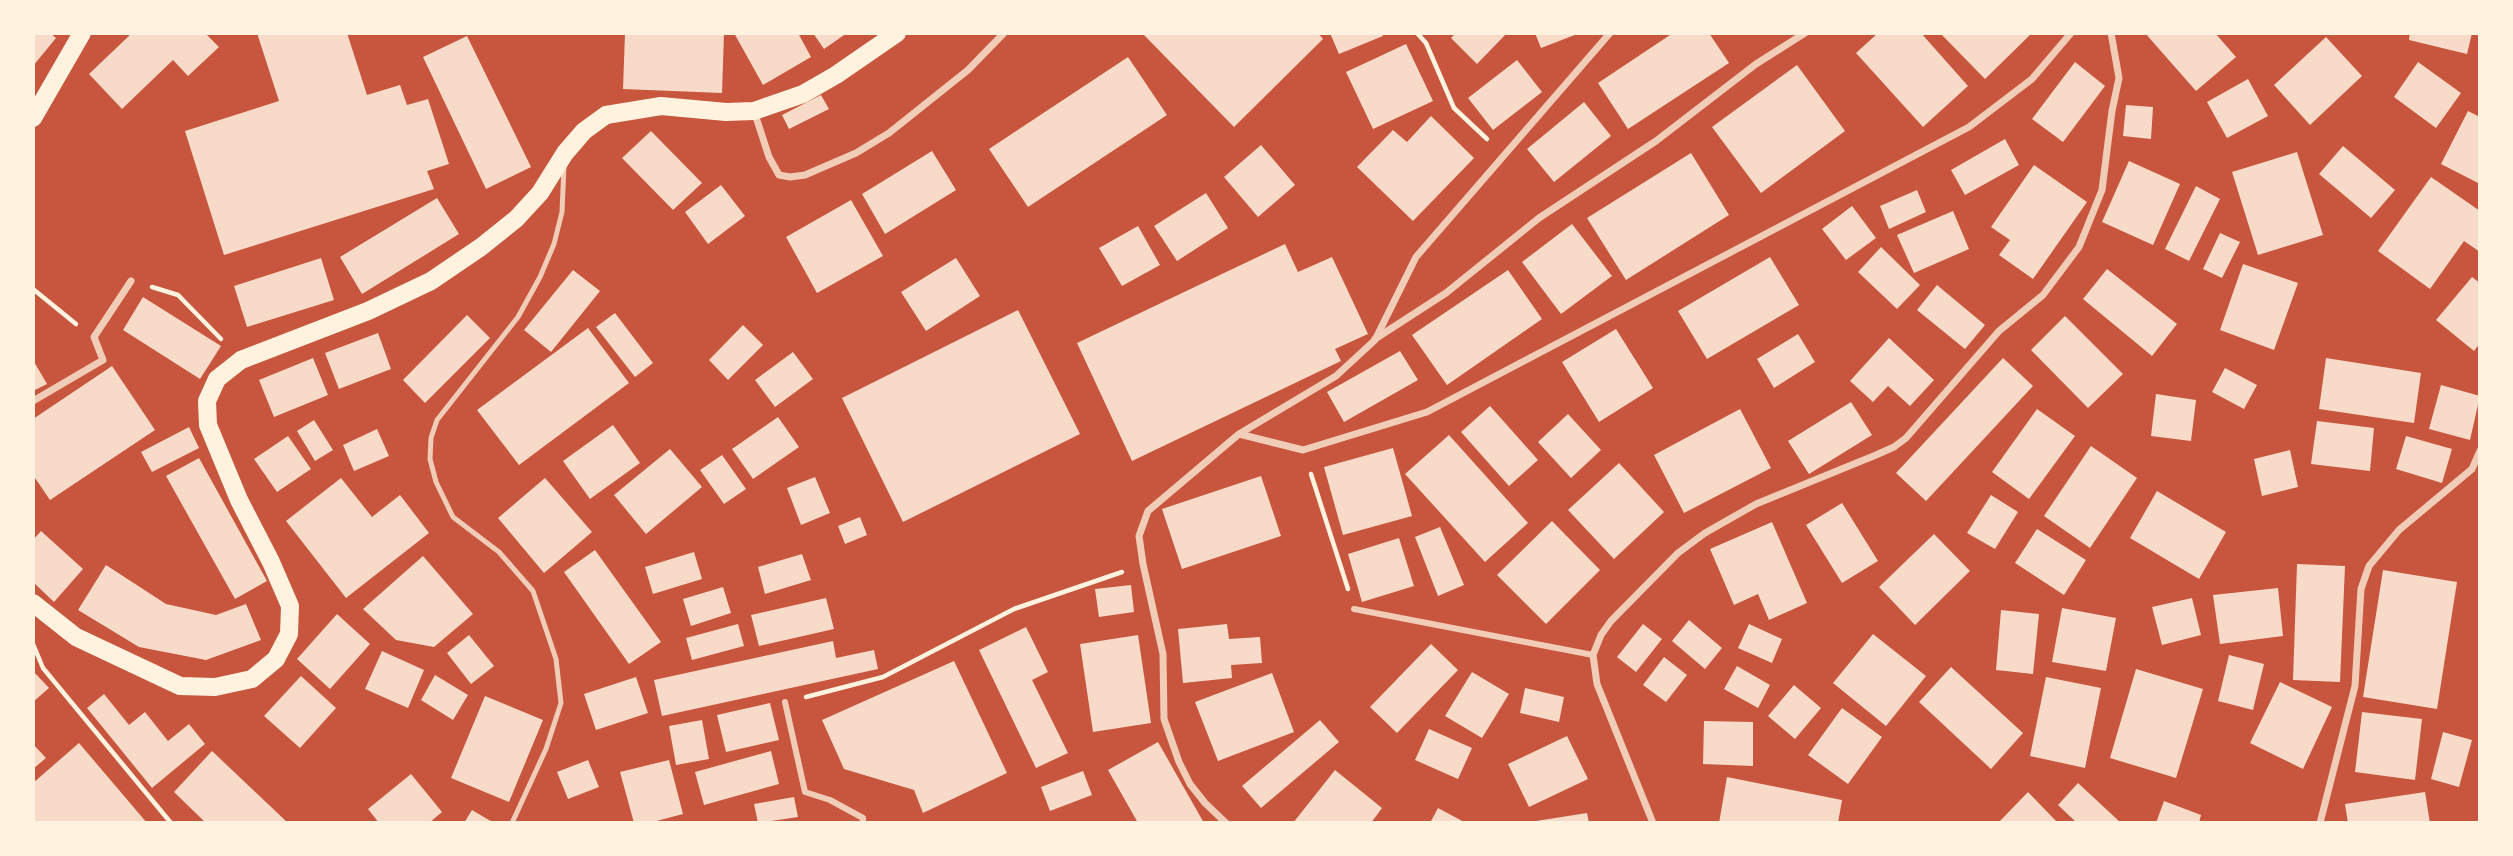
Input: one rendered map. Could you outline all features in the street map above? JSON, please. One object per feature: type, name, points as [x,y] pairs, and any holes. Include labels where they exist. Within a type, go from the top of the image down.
[{"type":"main road","points":[[33,118],[82,33]]},
{"type":"main road","points":[[33,603],[76,636],[180,686],[215,687],[252,679],[276,659],[289,634],[290,606],[239,500],[208,425],[206,401],[217,379],[241,360],[368,311],[431,281],[516,219],[540,193],[565,153],[584,131],[606,115],[661,106],[726,112],[754,111],[803,94],[897,33]]},
{"type":"street","points":[[754,111],[769,158],[779,175],[805,175],[856,153],[889,133],[968,70],[1004,33]]},
{"type":"street","points":[[1375,340],[1416,257],[1610,33]]},
{"type":"street","points":[[1226,823],[1190,784],[1170,738],[1164,709],[1163,654],[1139,536],[1148,511],[1239,434],[1336,376],[1375,340],[1446,293],[1539,218],[1656,141],[1756,64],[1805,33]]},
{"type":"street","points":[[1239,434],[1303,450],[1427,412],[1969,127],[2032,79],[2071,33]]},
{"type":"street","points":[[1653,823],[1597,684],[1593,655],[1601,635],[1611,621],[1678,553],[1704,533],[1756,504],[1876,456],[1906,438],[1999,331],[2043,295],[2079,247],[2102,190],[2119,78],[2111,33]]},
{"type":"street","points":[[33,401],[103,360],[94,337],[131,281]]},
{"type":"street","points":[[2320,823],[2355,685],[2361,589],[2369,566],[2399,530],[2472,469],[2480,452]]},
{"type":"street","points":[[1354,609],[1593,655]]},
{"type":"street","points":[[785,702],[805,792],[841,806],[863,818],[863,823]]},
{"type":"lane","points":[[512,823],[547,749],[561,704],[555,659],[533,591],[499,552],[453,517],[436,482],[430,459],[431,438],[437,420],[517,317],[540,278],[554,244],[562,212],[565,153]]},
{"type":"path","points":[[1417,33],[1426,44],[1454,108],[1505,156]]},
{"type":"path","points":[[131,281],[178,295],[241,360]]},
{"type":"path","points":[[33,289],[94,337]]},
{"type":"path","points":[[1303,450],[1354,609]]},
{"type":"path","points":[[785,702],[883,677],[1014,609],[1143,564]]},
{"type":"path","points":[[33,644],[43,668],[171,823]]},
{"type":"building","points":[[33,33],[50,33],[56,38],[33,66]]},
{"type":"building","points":[[132,33],[205,33],[219,47],[188,76],[173,60],[122,109],[89,74]]},
{"type":"building","points":[[257,33],[347,33],[367,95],[400,85],[407,105],[428,99],[449,164],[427,171],[434,189],[224,255],[185,131],[279,101]]},
{"type":"building","points":[[625,33],[724,33],[722,93],[623,89]]},
{"type":"building","points":[[734,33],[798,33],[811,57],[763,85]]},
{"type":"building","points":[[813,33],[847,33],[824,49]]},
{"type":"building","points":[[1142,33],[1318,33],[1323,39],[1234,127]]},
{"type":"building","points":[[1330,33],[1381,33],[1383,36],[1339,54]]},
{"type":"building","points":[[1456,33],[1507,33],[1477,64],[1451,38]]},
{"type":"building","points":[[1535,33],[1580,33],[1541,48]]},
{"type":"building","points":[[1673,33],[1709,33],[1729,63],[1628,129],[1598,83]]},
{"type":"building","points":[[1878,33],[1921,33],[1968,86],[1923,127],[1856,53]]},
{"type":"building","points":[[1940,33],[2032,33],[1985,79]]},
{"type":"building","points":[[2145,33],[2215,33],[2236,57],[2196,91]]},
{"type":"building","points":[[2410,33],[2472,33],[2467,54],[2409,40]]},
{"type":"building","points":[[467,36],[531,167],[486,189],[423,57]]},
{"type":"building","points":[[2326,37],[2362,76],[2310,125],[2274,85]]},
{"type":"building","points":[[1406,44],[1433,101],[1373,129],[1346,72]]},
{"type":"building","points":[[1128,57],[1167,115],[1028,207],[989,149]]},
{"type":"building","points":[[1517,60],[1542,92],[1493,130],[1468,98]]},
{"type":"building","points":[[2075,62],[2105,86],[2063,142],[2032,119]]},
{"type":"building","points":[[2418,62],[2461,93],[2436,128],[2394,97]]},
{"type":"building","points":[[1797,65],[1845,131],[1761,193],[1712,127]]},
{"type":"building","points":[[2248,79],[2268,116],[2227,138],[2207,102]]},
{"type":"building","points":[[821,95],[829,109],[789,129],[782,115]]},
{"type":"building","points":[[1584,102],[1611,136],[1554,182],[1527,149]]},
{"type":"building","points":[[2126,105],[2153,107],[2151,139],[2123,136]]},
{"type":"building","points":[[2468,111],[2480,117],[2480,184],[2441,164]]},
{"type":"building","points":[[1431,116],[1474,158],[1413,221],[1357,167],[1393,130],[1407,142]]},
{"type":"building","points":[[651,131],[702,183],[673,210],[622,158]]},
{"type":"building","points":[[2005,139],[2019,165],[1965,195],[1951,170]]},
{"type":"building","points":[[1261,145],[1295,185],[1258,217],[1224,177]]},
{"type":"building","points":[[2343,146],[2395,190],[2371,218],[2319,174]]},
{"type":"building","points":[[932,151],[956,190],[885,234],[862,194]]},
{"type":"building","points":[[2297,152],[2323,235],[2258,255],[2232,172]]},
{"type":"building","points":[[1691,153],[1729,215],[1626,280],[1587,218]]},
{"type":"building","points":[[2129,161],[2180,184],[2153,245],[2102,222]]},
{"type":"building","points":[[2034,165],[2087,202],[2033,279],[1999,255],[2010,240],[1991,227]]},
{"type":"building","points":[[2431,177],[2480,211],[2480,252],[2464,241],[2430,289],[2378,251]]},
{"type":"building","points":[[721,185],[745,216],[708,244],[685,212]]},
{"type":"building","points":[[2196,186],[2220,199],[2189,261],[2165,249]]},
{"type":"building","points":[[1917,190],[1926,212],[1889,229],[1880,206]]},
{"type":"building","points":[[1206,193],[1228,228],[1177,261],[1154,226]]},
{"type":"building","points":[[437,198],[459,234],[362,294],[340,257]]},
{"type":"building","points":[[851,200],[883,256],[817,293],[786,237]]},
{"type":"building","points":[[1852,206],[1876,238],[1846,260],[1822,229]]},
{"type":"building","points":[[1953,211],[1969,249],[1914,273],[1897,235]]},
{"type":"building","points":[[1572,224],[1612,276],[1561,314],[1522,262]]},
{"type":"building","points":[[1138,226],[1160,265],[1122,286],[1099,248]]},
{"type":"building","points":[[2220,233],[2240,242],[2222,278],[2203,269]]},
{"type":"building","points":[[1285,244],[1298,272],[1332,257],[1368,334],[1335,349],[1341,361],[1132,461],[1077,343]]},
{"type":"building","points":[[1881,247],[1920,285],[1897,309],[1858,272]]},
{"type":"building","points":[[1770,257],[1799,305],[1707,359],[1678,311]]},
{"type":"building","points":[[321,258],[334,300],[247,327],[234,286]]},
{"type":"building","points":[[956,258],[980,296],[926,331],[901,292]]},
{"type":"building","points":[[2243,264],[2298,283],[2274,350],[2220,330]]},
{"type":"building","points":[[2107,269],[2177,324],[2152,356],[2083,299]]},
{"type":"building","points":[[573,270],[600,291],[551,352],[524,330]]},
{"type":"building","points":[[1508,270],[1542,319],[1447,385],[1412,335]]},
{"type":"building","points":[[2472,277],[2480,283],[2480,343],[2474,351],[2436,320]]},
{"type":"building","points":[[1937,285],[1985,325],[1965,349],[1917,310]]},
{"type":"building","points":[[143,297],[221,346],[200,379],[123,330]]},
{"type":"building","points":[[1018,310],[1080,434],[903,522],[842,398]]},
{"type":"building","points":[[615,313],[653,363],[635,377],[596,327]]},
{"type":"building","points":[[467,315],[490,338],[425,403],[403,380]]},
{"type":"building","points":[[2065,316],[2123,374],[2088,408],[2031,350]]},
{"type":"building","points":[[743,325],[763,345],[728,380],[709,360]]},
{"type":"building","points":[[588,328],[629,383],[519,465],[477,410]]},
{"type":"building","points":[[1616,329],[1653,388],[1599,422],[1562,362]]},
{"type":"building","points":[[378,333],[391,369],[339,389],[325,353]]},
{"type":"building","points":[[1798,334],[1815,362],[1774,388],[1757,359]]},
{"type":"building","points":[[1889,338],[1934,380],[1910,406],[1888,386],[1873,402],[1850,381]]},
{"type":"building","points":[[1400,351],[1418,380],[1344,422],[1327,392]]},
{"type":"building","points":[[793,352],[813,379],[775,407],[755,380]]},
{"type":"building","points":[[313,358],[328,395],[274,417],[259,380]]},
{"type":"building","points":[[2003,358],[2033,386],[1926,501],[1896,473]]},
{"type":"building","points":[[2326,358],[2421,373],[2414,423],[2319,409]]},
{"type":"building","points":[[33,360],[47,384],[33,391]]},
{"type":"building","points":[[112,366],[155,430],[50,500],[33,475],[33,419]]},
{"type":"building","points":[[2225,368],[2257,385],[2244,409],[2212,392]]},
{"type":"building","points":[[2441,385],[2480,396],[2470,440],[2429,429]]},
{"type":"building","points":[[2156,394],[2196,400],[2191,441],[2151,436]]},
{"type":"building","points":[[1851,402],[1872,435],[1809,474],[1788,441]]},
{"type":"building","points":[[1490,406],[1538,460],[1509,486],[1461,432]]},
{"type":"building","points":[[1740,409],[1771,468],[1684,513],[1654,455]]},
{"type":"building","points":[[2037,409],[2075,436],[2029,499],[1992,472]]},
{"type":"building","points":[[1568,414],[1601,450],[1571,478],[1538,442]]},
{"type":"building","points":[[778,417],[799,447],[753,479],[732,449]]},
{"type":"building","points":[[314,420],[333,450],[315,461],[297,431]]},
{"type":"building","points":[[2317,421],[2374,428],[2370,471],[2311,464]]},
{"type":"building","points":[[613,425],[640,463],[590,499],[563,461]]},
{"type":"building","points":[[189,427],[199,448],[152,472],[141,452]]},
{"type":"building","points":[[377,429],[389,456],[354,471],[343,445]]},
{"type":"building","points":[[1449,435],[1528,523],[1485,562],[1405,474]]},
{"type":"building","points":[[288,436],[311,469],[277,492],[254,459]]},
{"type":"building","points":[[2406,436],[2452,449],[2442,483],[2396,469]]},
{"type":"building","points":[[2091,446],[2137,478],[2090,548],[2044,516]]},
{"type":"building","points":[[1393,448],[1412,516],[1343,535],[1324,467]]},
{"type":"building","points":[[670,449],[702,487],[646,534],[614,495]]},
{"type":"building","points":[[2290,450],[2298,487],[2262,496],[2254,459]]},
{"type":"building","points":[[722,455],[746,489],[724,504],[700,470]]},
{"type":"building","points":[[199,458],[267,581],[235,599],[166,476]]},
{"type":"building","points":[[1619,463],[1664,512],[1614,559],[1568,510]]},
{"type":"building","points":[[1261,476],[1281,536],[1182,569],[1162,509]]},
{"type":"building","points":[[815,477],[830,513],[801,525],[787,488]]},
{"type":"building","points":[[341,478],[372,517],[400,495],[429,533],[346,598],[286,521]]},
{"type":"building","points":[[545,478],[592,532],[544,573],[498,518]]},
{"type":"building","points":[[2157,491],[2226,532],[2199,579],[2130,538]]},
{"type":"building","points":[[1991,495],[2018,512],[1995,549],[1967,533]]},
{"type":"building","points":[[1842,503],[1878,561],[1842,583],[1806,525]]},
{"type":"building","points":[[860,517],[867,535],[845,544],[838,526]]},
{"type":"building","points":[[1552,521],[1600,570],[1546,624],[1497,575]]},
{"type":"building","points":[[1772,522],[1807,603],[1769,620],[1758,594],[1734,605],[1710,549]]},
{"type":"building","points":[[1440,527],[1464,585],[1438,596],[1415,537]]},
{"type":"building","points":[[2037,529],[2086,560],[2064,595],[2015,563]]},
{"type":"building","points":[[41,531],[83,569],[54,602],[33,582],[33,540]]},
{"type":"building","points":[[1934,534],[1970,571],[1915,625],[1879,587]]},
{"type":"building","points":[[1399,538],[1414,586],[1362,602],[1348,554]]},
{"type":"building","points":[[595,550],[661,642],[629,664],[564,572]]},
{"type":"building","points":[[694,552],[702,579],[653,594],[645,567]]},
{"type":"building","points":[[802,554],[811,580],[765,594],[758,567]]},
{"type":"building","points":[[423,556],[473,614],[434,647],[396,640],[363,609]]},
{"type":"building","points":[[2297,564],[2345,566],[2340,682],[2293,680]]},
{"type":"building","points":[[106,565],[166,604],[216,615],[246,604],[261,640],[206,660],[139,647],[78,610]]},
{"type":"building","points":[[2383,570],[2457,582],[2437,709],[2363,697]]},
{"type":"building","points":[[1131,585],[1134,612],[1099,617],[1095,589]]},
{"type":"building","points":[[723,587],[731,613],[691,626],[683,599]]},
{"type":"building","points":[[2278,588],[2283,636],[2220,644],[2213,595]]},
{"type":"building","points":[[826,598],[834,629],[759,646],[751,615]]},
{"type":"building","points":[[2192,598],[2201,635],[2162,645],[2152,607]]},
{"type":"building","points":[[2062,608],[2116,618],[2106,671],[2052,662]]},
{"type":"building","points":[[2001,610],[2039,614],[2033,674],[1996,670]]},
{"type":"building","points":[[337,614],[370,644],[330,689],[297,659]]},
{"type":"building","points":[[1689,620],[1722,648],[1705,669],[1672,641]]},
{"type":"building","points":[[738,624],[744,646],[692,660],[686,638]]},
{"type":"building","points":[[1227,624],[1229,639],[1260,637],[1262,663],[1231,665],[1232,678],[1183,683],[1178,629]]},
{"type":"building","points":[[1643,624],[1662,639],[1636,672],[1617,657]]},
{"type":"building","points":[[1749,624],[1782,639],[1772,663],[1738,648]]},
{"type":"building","points":[[1026,627],[1048,672],[1032,680],[1068,753],[1036,768],[979,650]]},
{"type":"building","points":[[1873,634],[1926,676],[1886,726],[1833,683]]},
{"type":"building","points":[[469,635],[494,666],[471,684],[447,653]]},
{"type":"building","points":[[1138,635],[1151,723],[1093,732],[1080,644]]},
{"type":"building","points":[[833,641],[836,658],[874,650],[878,669],[662,716],[654,680]]},
{"type":"building","points":[[1431,644],[1458,670],[1397,733],[1370,707]]},
{"type":"building","points":[[382,651],[424,670],[408,708],[365,689]]},
{"type":"building","points":[[2229,655],[2264,664],[2253,710],[2218,701]]},
{"type":"building","points":[[1664,657],[1687,675],[1666,702],[1643,685]]},
{"type":"building","points":[[954,661],[1007,773],[923,813],[914,790],[844,769],[822,720]]},
{"type":"building","points":[[1737,666],[1770,685],[1758,708],[1724,689]]},
{"type":"building","points":[[1951,667],[2023,733],[1991,769],[1919,702]]},
{"type":"building","points":[[2136,669],[2203,689],[2176,778],[2110,758]]},
{"type":"building","points":[[33,671],[49,688],[33,702]]},
{"type":"building","points":[[1472,672],[1509,694],[1482,738],[1445,716]]},
{"type":"building","points":[[1272,673],[1294,732],[1218,761],[1195,702]]},
{"type":"building","points":[[435,675],[468,695],[453,720],[421,700]]},
{"type":"building","points":[[301,676],[336,708],[300,748],[264,716]]},
{"type":"building","points":[[636,677],[648,713],[596,730],[584,694]]},
{"type":"building","points":[[2046,677],[2101,688],[2085,768],[2030,756]]},
{"type":"building","points":[[2280,682],[2332,707],[2303,769],[2250,743]]},
{"type":"building","points":[[1794,685],[1821,708],[1795,739],[1768,716]]},
{"type":"building","points":[[1525,688],[1564,697],[1559,722],[1520,713]]},
{"type":"building","points":[[104,694],[129,725],[145,712],[168,741],[189,724],[205,744],[152,788],[87,708]]},
{"type":"building","points":[[485,696],[543,720],[509,802],[451,778]]},
{"type":"building","points":[[770,703],[779,740],[726,752],[717,715]]},
{"type":"building","points":[[1842,708],[1882,737],[1848,784],[1808,755]]},
{"type":"building","points":[[2362,712],[2422,719],[2415,780],[2355,772]]},
{"type":"building","points":[[702,720],[709,759],[676,765],[669,726]]},
{"type":"building","points":[[1320,720],[1339,742],[1261,808],[1242,786]]},
{"type":"building","points":[[1704,721],[1753,722],[1753,766],[1703,764]]},
{"type":"building","points":[[1429,729],[1472,748],[1458,779],[1415,760]]},
{"type":"building","points":[[2443,732],[2472,740],[2459,787],[2431,779]]},
{"type":"building","points":[[1567,736],[1588,779],[1529,807],[1508,764]]},
{"type":"building","points":[[1158,742],[1204,823],[1138,823],[1108,770]]},
{"type":"building","points":[[79,743],[147,823],[33,823],[33,783]]},
{"type":"building","points":[[33,744],[46,758],[33,769]]},
{"type":"building","points":[[212,751],[288,823],[206,823],[174,792]]},
{"type":"building","points":[[771,751],[779,784],[704,805],[695,772]]},
{"type":"building","points":[[588,760],[599,787],[568,799],[557,772]]},
{"type":"building","points":[[669,760],[683,814],[649,823],[634,823],[620,772]]},
{"type":"building","points":[[1335,770],[1382,808],[1371,823],[1293,823]]},
{"type":"building","points":[[1083,771],[1092,795],[1050,811],[1041,787]]},
{"type":"building","points":[[411,774],[442,812],[429,823],[379,823],[368,809]]},
{"type":"building","points":[[1727,777],[1842,800],[1838,823],[1719,823]]},
{"type":"building","points":[[2078,783],[2121,823],[2077,823],[2058,805]]},
{"type":"building","points":[[2028,792],[2058,823],[1998,823]]},
{"type":"building","points":[[2425,792],[2430,823],[2348,823],[2345,804]]},
{"type":"building","points":[[794,797],[798,817],[758,823],[754,804]]},
{"type":"building","points":[[2164,801],[2201,815],[2199,823],[2156,823]]},
{"type":"building","points":[[1438,808],[1466,823],[1430,823]]},
{"type":"building","points":[[472,810],[494,823],[464,823]]},
{"type":"building","points":[[1587,813],[1589,823],[1536,823],[1536,821]]}]
